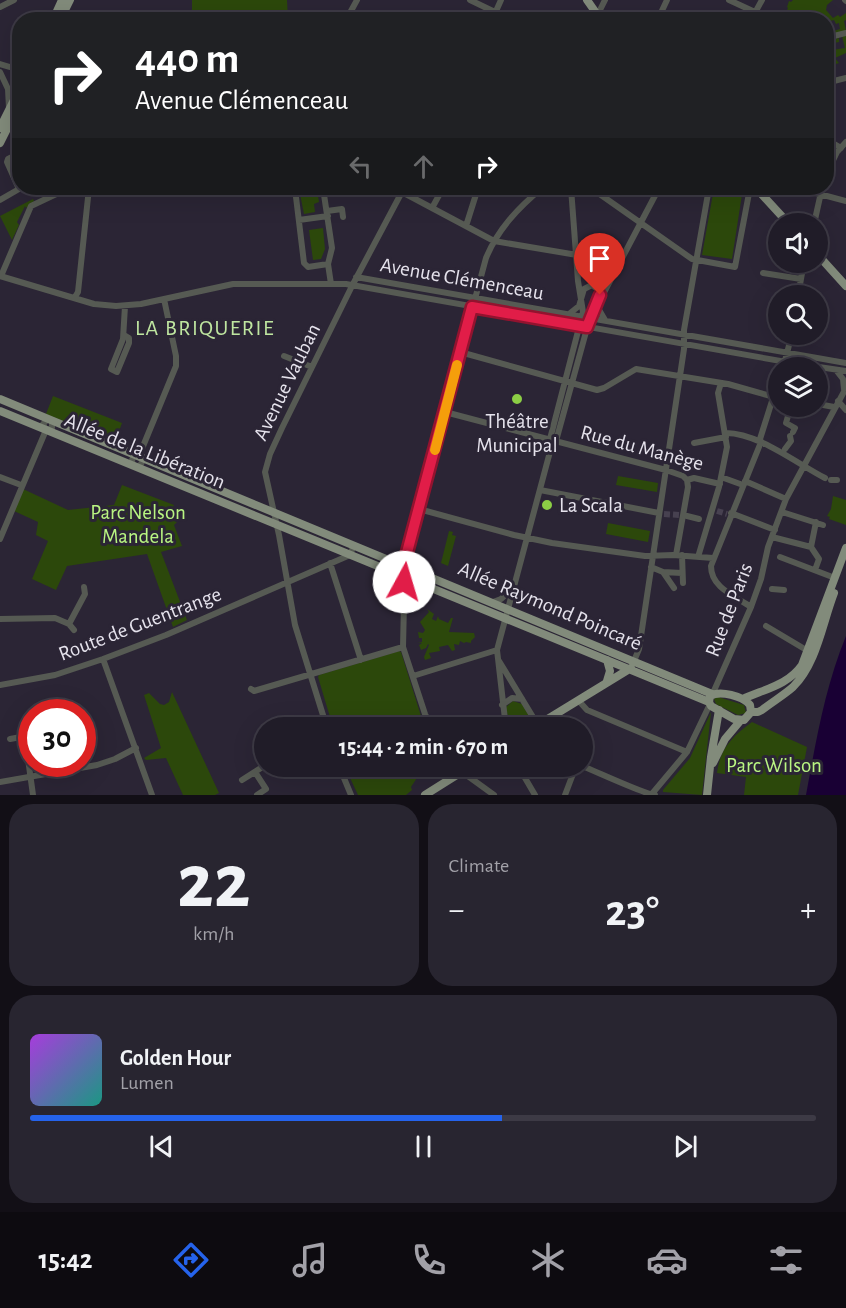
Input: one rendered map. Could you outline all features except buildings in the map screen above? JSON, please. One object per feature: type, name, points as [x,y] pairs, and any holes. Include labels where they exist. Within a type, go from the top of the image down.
[{"type":"main road","points":[[0,128],[12,104]]},
{"type":"main road","points":[[0,143],[12,119]]},
{"type":"main road","points":[[764,195],[780,213]]},
{"type":"main road","points":[[828,266],[846,286]]},
{"type":"main road","name":"Allée de la Libération","points":[[0,399],[273,512]]},
{"type":"main road","name":"Allée de la Libération","points":[[0,411],[277,525]]},
{"type":"main road","name":"Allée Raymond Poincaré","points":[[273,512],[634,661],[711,698]]},
{"type":"main road","name":"Allée Raymond Poincaré","points":[[277,525],[626,668],[711,698]]},
{"type":"main road","points":[[711,698],[743,699],[775,687],[792,677],[802,665],[808,651],[846,549]]},
{"type":"main road","points":[[751,712],[758,712],[801,678],[808,666],[846,561]]},
{"type":"main road","points":[[607,660],[608,679]]},
{"type":"main road","points":[[552,717],[634,661]]},
{"type":"main road","points":[[711,698],[719,710],[734,719],[741,720]]},
{"type":"main road","points":[[711,767],[722,745],[741,720],[748,717],[751,712],[750,705],[743,699]]},
{"type":"main road","points":[[707,795],[719,710]]},
{"type":"main road","points":[[425,795],[453,777]]},
{"type":"street","points":[[0,7],[14,0]]},
{"type":"street","points":[[470,0],[495,12],[501,0]]},
{"type":"street","points":[[729,0],[755,12],[762,0]]},
{"type":"street","points":[[0,72],[8,89],[9,110]]},
{"type":"street","points":[[834,161],[843,145]]},
{"type":"street","points":[[12,157],[7,162],[12,172]]},
{"type":"street","points":[[1,276],[31,206],[52,195]]},
{"type":"street","points":[[75,297],[78,292],[88,195]]},
{"type":"street","points":[[324,195],[332,248],[328,264],[331,284]]},
{"type":"street","name":"Avenue Vauban","points":[[324,717],[295,625],[265,472],[270,454],[349,285],[356,277],[400,195]]},
{"type":"street","points":[[409,195],[494,241],[577,255]]},
{"type":"street","points":[[432,208],[439,195]]},
{"type":"street","points":[[466,226],[476,195]]},
{"type":"street","points":[[426,717],[403,647],[404,566],[486,258],[494,241],[519,207],[534,195]]},
{"type":"street","points":[[572,195],[584,326]]},
{"type":"street","points":[[601,195],[692,260],[735,267],[748,196]]},
{"type":"street","points":[[504,717],[497,654],[584,326],[598,304],[655,195]]},
{"type":"street","points":[[634,661],[640,642],[653,555],[662,514],[684,335],[707,195]]},
{"type":"street","points":[[816,213],[820,195]]},
{"type":"street","points":[[831,195],[846,201]]},
{"type":"street","points":[[296,197],[306,266],[328,264]]},
{"type":"street","points":[[299,220],[342,209],[343,217]]},
{"type":"street","points":[[763,273],[801,279]]},
{"type":"street","points":[[800,285],[802,273]]},
{"type":"street","name":"Avenue Clémenceau","points":[[1,276],[94,303],[125,306],[233,284],[349,285],[683,344],[768,362]]},
{"type":"street","points":[[567,314],[576,310],[582,301],[584,289],[592,285],[605,284],[612,276]]},
{"type":"street","name":"Avenue Clémenceau","points":[[356,277],[846,363]]},
{"type":"street","points":[[579,277],[600,291],[599,312],[605,321]]},
{"type":"street","points":[[135,466],[142,462],[139,456],[176,366],[164,299]]},
{"type":"street","points":[[124,335],[129,338],[129,343],[117,372],[111,369],[124,335],[125,306]]},
{"type":"street","points":[[787,357],[790,345]]},
{"type":"street","points":[[460,352],[597,390],[636,369],[724,383],[768,396]]},
{"type":"street","points":[[284,356],[312,368]]},
{"type":"street","name":"Avenue Clémenceau","points":[[828,369],[846,371]]},
{"type":"street","points":[[836,370],[843,379],[845,388]]},
{"type":"street","points":[[698,557],[705,520],[715,510],[728,447],[718,393],[724,383]]},
{"type":"street","name":"Rue de Paris","points":[[652,795],[687,752],[751,606],[786,499],[845,388]]},
{"type":"street","points":[[828,404],[836,404],[845,408]]},
{"type":"street","name":"Rue du Manège","points":[[445,412],[552,442],[666,470],[683,476],[687,480],[694,478],[744,483],[786,499]]},
{"type":"street","points":[[751,606],[716,585],[711,574],[713,557],[761,442],[760,439],[769,417]]},
{"type":"street","points":[[783,452],[791,441],[795,428],[786,423],[788,417]]},
{"type":"street","points":[[0,539],[46,430],[52,428],[50,420]]},
{"type":"street","points":[[693,443],[735,433],[783,452],[803,466],[831,479]]},
{"type":"street","points":[[0,477],[21,485]]},
{"type":"street","points":[[683,583],[679,555],[688,488],[687,480]]},
{"type":"street","points":[[540,490],[662,514]]},
{"type":"street","points":[[259,506],[269,496]]},
{"type":"street","points":[[419,509],[528,538],[645,556],[713,557]]},
{"type":"street","points":[[782,512],[820,523],[813,550]]},
{"type":"street","points":[[729,514],[813,550],[819,559],[815,570]]},
{"type":"street","points":[[682,515],[705,520]]},
{"type":"street","points":[[350,555],[354,545]]},
{"type":"street","name":"Route de Guentrange","points":[[0,686],[55,675],[103,659],[163,636],[350,555]]},
{"type":"street","points":[[780,557],[835,578]]},
{"type":"street","points":[[330,563],[361,660]]},
{"type":"street","points":[[651,567],[663,572],[682,573]]},
{"type":"street","points":[[663,572],[674,588]]},
{"type":"street","points":[[69,624],[85,594],[84,586]]},
{"type":"street","points":[[493,602],[501,599],[514,586]]},
{"type":"street","points":[[772,589],[784,590]]},
{"type":"street","points":[[0,619],[55,618],[69,624],[74,630]]},
{"type":"street","points":[[766,626],[808,651]]},
{"type":"street","points":[[250,689],[254,691],[403,647]]},
{"type":"street","points":[[413,676],[497,654]]},
{"type":"street","points":[[497,654],[532,717]]},
{"type":"street","points":[[103,659],[152,795]]},
{"type":"street","points":[[502,705],[512,699],[522,699]]},
{"type":"street","points":[[578,700],[587,710],[687,752]]},
{"type":"street","points":[[10,739],[18,738]]},
{"type":"street","points":[[96,765],[116,759],[136,748]]},
{"type":"street","points":[[593,771],[647,795],[652,795]]},
{"type":"street","points":[[242,780],[254,773]]},
{"type":"street","points":[[0,782],[30,777],[33,795]]},
{"type":"street","points":[[257,795],[266,789],[258,777]]},
{"type":"street","points":[[344,777],[351,795]]},
{"type":"street","points":[[468,777],[494,795]]},
{"type":"street","points":[[525,777],[536,795]]},
{"type":"street","points":[[565,795],[572,777]]},
{"type":"green space","points":[[192,0],[287,0],[288,12],[192,12]]},
{"type":"green space","points":[[793,0],[833,0],[827,5],[828,12],[786,12],[789,1]]},
{"type":"green space","points":[[846,13],[844,21],[846,31],[834,34],[834,31],[840,29],[839,23],[836,24],[834,17]]},
{"type":"green space","points":[[846,35],[846,53],[835,58],[839,63],[834,65],[834,50],[845,48],[842,36]]},
{"type":"green space","points":[[300,195],[321,195],[318,196],[319,202],[314,204],[315,212],[304,214]]},
{"type":"green space","points":[[713,195],[742,195],[732,259],[702,255]]},
{"type":"green space","points":[[33,199],[34,201],[26,208],[25,206],[12,240],[0,216]]},
{"type":"green space","points":[[323,228],[325,249],[321,259],[313,260],[309,230]]},
{"type":"green space","points":[[53,396],[122,423],[115,442],[46,414]]},
{"type":"green space","points":[[618,476],[658,483],[657,492],[616,485]]},
{"type":"green space","name":"Parc Nelson Mandela","points":[[122,485],[174,505],[172,510],[184,515],[174,525],[182,546],[161,552],[187,620],[173,627],[147,554],[67,566],[56,590],[32,579],[48,541],[36,535],[38,522],[14,511],[23,489],[68,510],[114,505]]},
{"type":"green space","points":[[833,496],[846,500],[846,525],[829,519],[830,517],[827,516],[831,509]]},
{"type":"green space","points":[[608,523],[650,531],[648,542],[606,534]]},
{"type":"green space","points":[[449,531],[456,536],[448,566],[441,563]]},
{"type":"green space","points":[[427,609],[434,614],[432,619],[436,621],[438,616],[439,619],[448,623],[453,618],[449,632],[474,633],[475,637],[471,643],[460,641],[459,645],[454,644],[455,650],[452,651],[448,645],[439,647],[440,651],[429,653],[431,658],[425,660],[429,645],[421,650],[419,645],[422,643],[418,642],[422,642],[422,638],[419,638],[418,632],[423,633],[425,630],[420,622],[429,612]]},
{"type":"green space","points":[[399,651],[422,717],[330,717],[319,675]]},
{"type":"green space","points":[[172,692],[219,793],[215,795],[183,795],[166,758],[146,760],[144,758],[161,748],[144,695],[149,693],[164,705],[169,702]]},
{"type":"green space","points":[[718,697],[744,705],[746,713],[738,715],[716,704],[714,699]]},
{"type":"green space","points":[[513,701],[522,704],[530,717],[508,717],[506,707]]},
{"type":"green space","points":[[711,712],[702,795],[663,792],[690,758]]},
{"type":"green space","name":"Parc Wilson","points":[[752,722],[807,747],[798,795],[744,795],[746,777],[717,773],[721,756],[728,743]]},
{"type":"green space","points":[[350,777],[418,777],[411,787],[412,790],[406,795],[358,795]]},
{"type":"shaded area","points":[[846,636],[846,795],[806,795],[827,694]]},
{"type":"tunnel","points":[[717,511],[727,514]]},
{"type":"tunnel","points":[[664,514],[679,515]]},
{"type":"slow traffic","points":[[435,450],[457,365]]},
{"type":"place","name":"Théâtre Municipal","points":[[517,399]]},
{"type":"place","name":"La Scala","points":[[547,505]]},
{"type":"district","name":"LA BRIQUERIE","points":[[205,328]]},
{"type":"route","points":[[404,582],[405,560],[472,307],[587,327],[600,295]]}]
